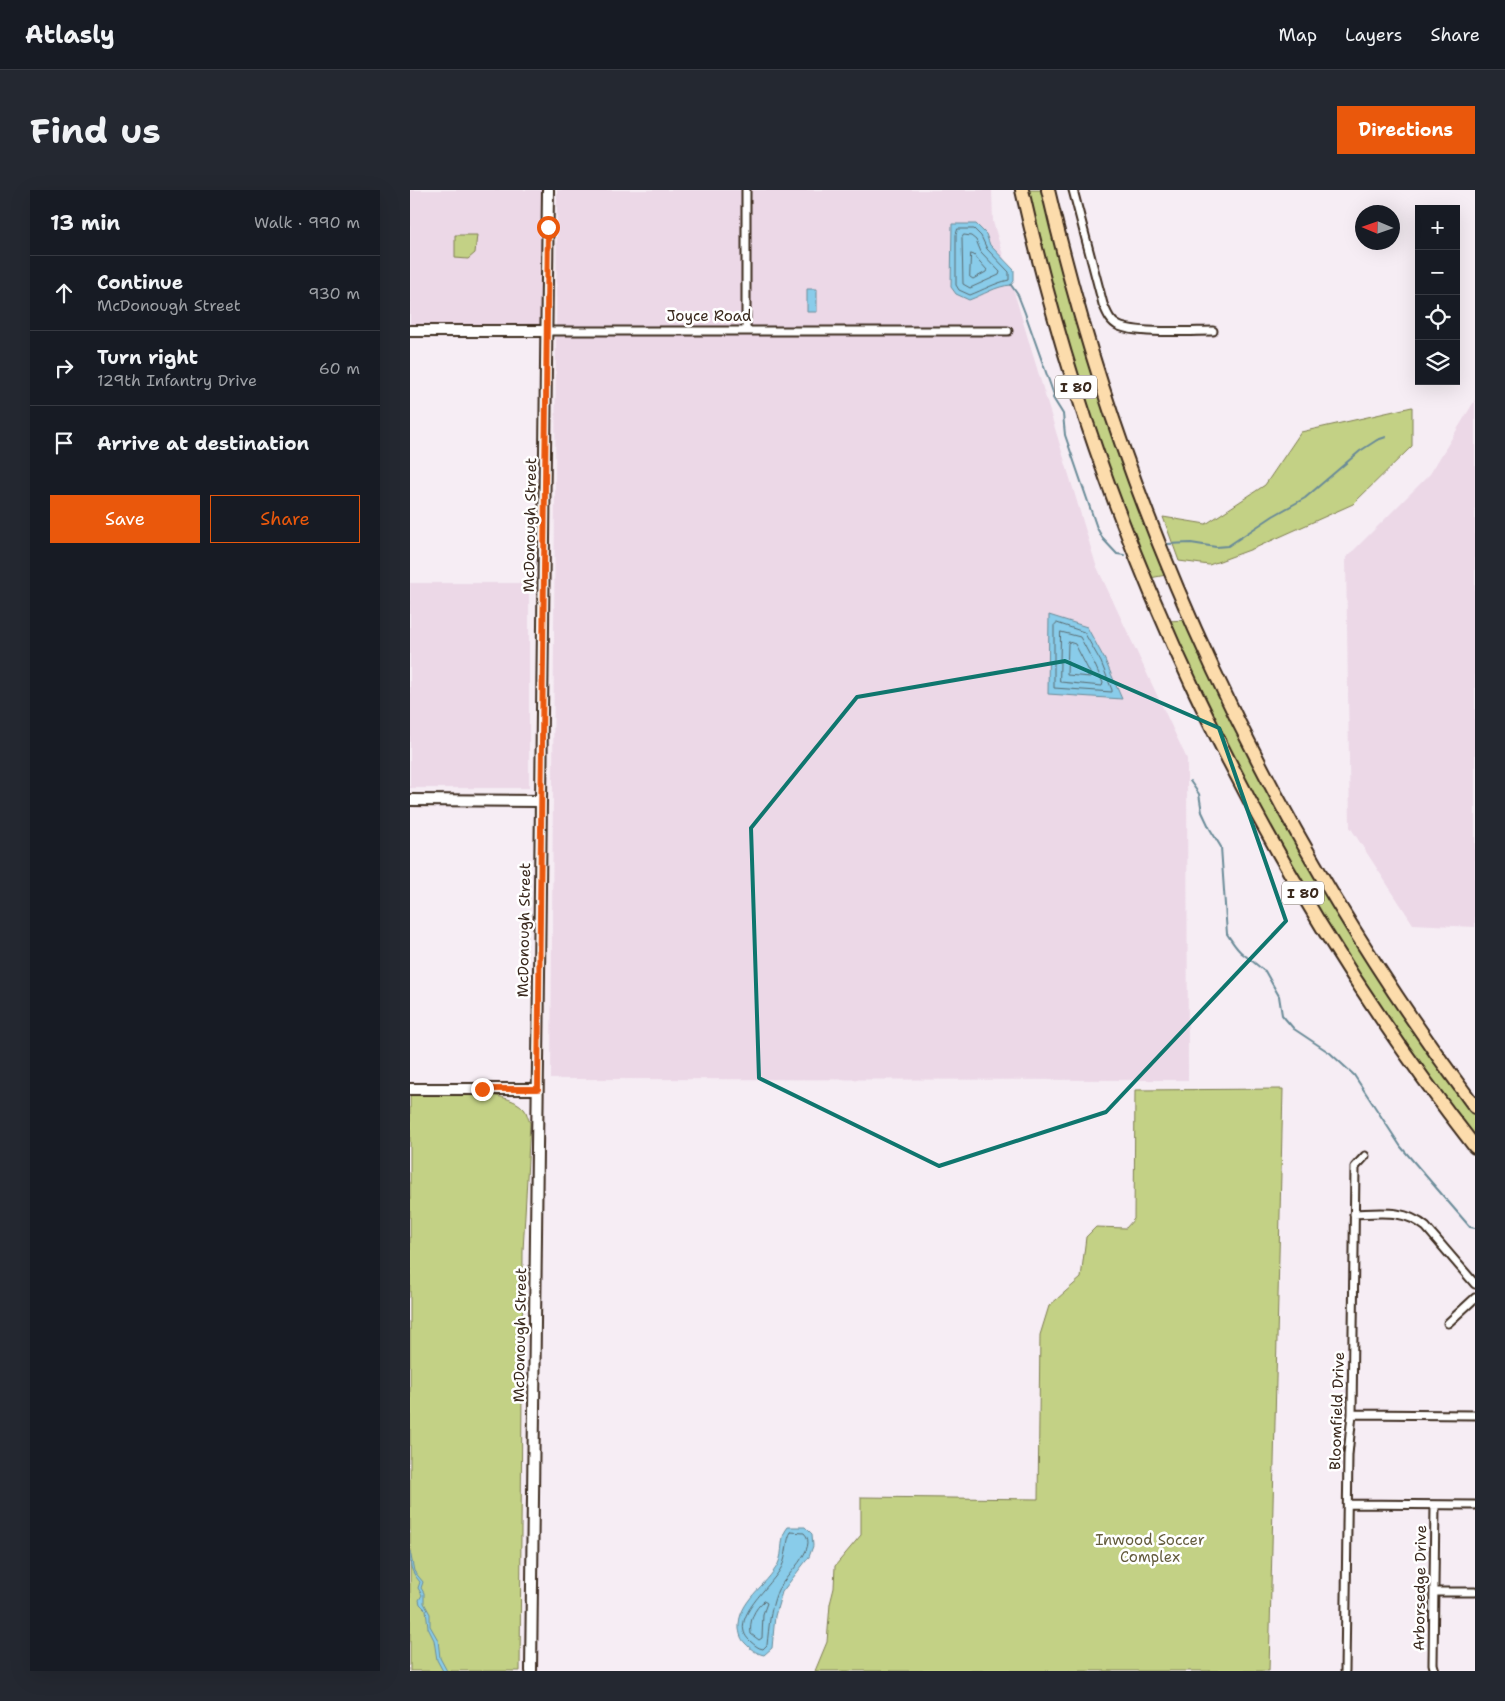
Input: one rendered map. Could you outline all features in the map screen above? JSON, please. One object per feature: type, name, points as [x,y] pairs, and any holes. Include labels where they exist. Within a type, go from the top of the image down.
[{"type":"highway","name":"I 80","points":[[1022,190],[1041,268],[1080,401],[1109,484],[1163,621],[1231,765],[1308,903],[1349,970],[1400,1045],[1475,1147]]},
{"type":"highway","name":"I 80","points":[[1048,190],[1076,302],[1095,367],[1132,474],[1190,620],[1246,740],[1313,862],[1385,979],[1428,1043],[1475,1107]]},
{"type":"street","name":"McDonough Street","points":[[531,1671],[548,331],[548,190]]},
{"type":"street","points":[[746,190],[746,331]]},
{"type":"street","points":[[1073,190],[1103,304],[1110,319],[1119,326],[1135,330],[1213,331]]},
{"type":"street","name":"Joyce Road","points":[[410,331],[1008,331]]},
{"type":"street","points":[[410,800],[541,801]]},
{"type":"street","points":[[410,1089],[538,1089]]},
{"type":"street","name":"Bloomfield Drive","points":[[1345,1671],[1348,1455],[1352,1414],[1355,1167],[1365,1156]]},
{"type":"street","points":[[1354,1214],[1398,1213],[1419,1221],[1475,1284]]},
{"type":"street","points":[[1448,1323],[1475,1298]]},
{"type":"street","points":[[1352,1414],[1475,1415]]},
{"type":"street","points":[[1348,1504],[1475,1505]]},
{"type":"street","name":"Arborsedge Drive","points":[[1435,1505],[1433,1664],[1435,1671]]},
{"type":"street","points":[[1434,1592],[1475,1592]]},
{"type":"highlighted area","points":[[1065,661],[1219,728],[1286,921],[1106,1112],[939,1166],[759,1078],[751,828],[857,697]]},
{"type":"shaded area","points":[[410,190],[542,190],[542,330],[410,327]]},
{"type":"shaded area","points":[[557,190],[992,190],[993,222],[1096,565],[1187,759],[1188,1080],[551,1079]]},
{"type":"shaded area","points":[[1475,400],[1475,927],[1413,924],[1350,827],[1346,558],[1430,474]]},
{"type":"shaded area","points":[[410,583],[529,583],[529,788],[410,788]]},
{"type":"green space","points":[[1027,190],[1042,190],[1092,374],[1118,450],[1166,575],[1150,578],[1108,467],[1066,342]]},
{"type":"green space","points":[[455,235],[477,235],[475,253],[468,259],[455,258]]},
{"type":"green space","points":[[1412,407],[1412,446],[1353,504],[1255,548],[1209,565],[1179,561],[1163,517],[1206,524],[1265,485],[1301,432]]},
{"type":"green space","points":[[1184,620],[1236,731],[1310,867],[1346,926],[1431,1055],[1475,1115],[1475,1139],[1381,1009],[1327,925],[1244,779],[1173,633],[1169,621]]},
{"type":"green space","name":"Inwood Soccer Complex","points":[[1283,1089],[1269,1671],[815,1671],[827,1642],[835,1566],[861,1535],[861,1497],[1038,1499],[1040,1335],[1049,1306],[1081,1278],[1086,1237],[1096,1227],[1126,1228],[1134,1219],[1135,1090]]},
{"type":"green space","points":[[470,1093],[502,1097],[515,1102],[524,1109],[530,1123],[523,1251],[520,1671],[410,1671],[410,1094]]},
{"type":"water","points":[[952,224],[976,224],[986,234],[990,245],[1014,270],[1014,281],[1011,285],[995,289],[969,300],[956,294],[951,287]]},
{"type":"water","points":[[807,289],[817,289],[817,312],[807,312]]},
{"type":"water","points":[[1049,615],[1087,627],[1105,660],[1122,699],[1048,694]]},
{"type":"water","points":[[788,1527],[805,1527],[812,1534],[813,1546],[809,1557],[782,1592],[775,1616],[772,1648],[764,1655],[753,1650],[743,1640],[739,1629],[740,1619],[748,1602],[778,1564],[783,1535]]},
{"type":"water","points":[[410,1551],[414,1571],[423,1582],[421,1588],[424,1593],[424,1603],[430,1614],[430,1626],[438,1640],[440,1658],[447,1671],[443,1671],[437,1660],[434,1640],[428,1628],[426,1610],[419,1600],[422,1595],[418,1588],[420,1582],[411,1568]]},
{"type":"waterway","points":[[1011,285],[1018,295],[1025,313],[1054,395],[1053,398],[1063,414],[1065,435],[1097,528],[1103,539],[1117,554],[1124,555]]},
{"type":"waterway","points":[[1167,544],[1191,543],[1216,547],[1228,546],[1273,516],[1305,498],[1360,451],[1377,440],[1386,437]]},
{"type":"waterway","points":[[1190,781],[1199,794],[1202,812],[1221,847],[1227,934],[1241,952],[1265,971],[1279,996],[1282,1015],[1294,1029],[1330,1053],[1354,1075],[1401,1147],[1470,1227],[1475,1228]]},
{"type":"route","points":[[482,1089],[538,1089],[548,227]]}]
